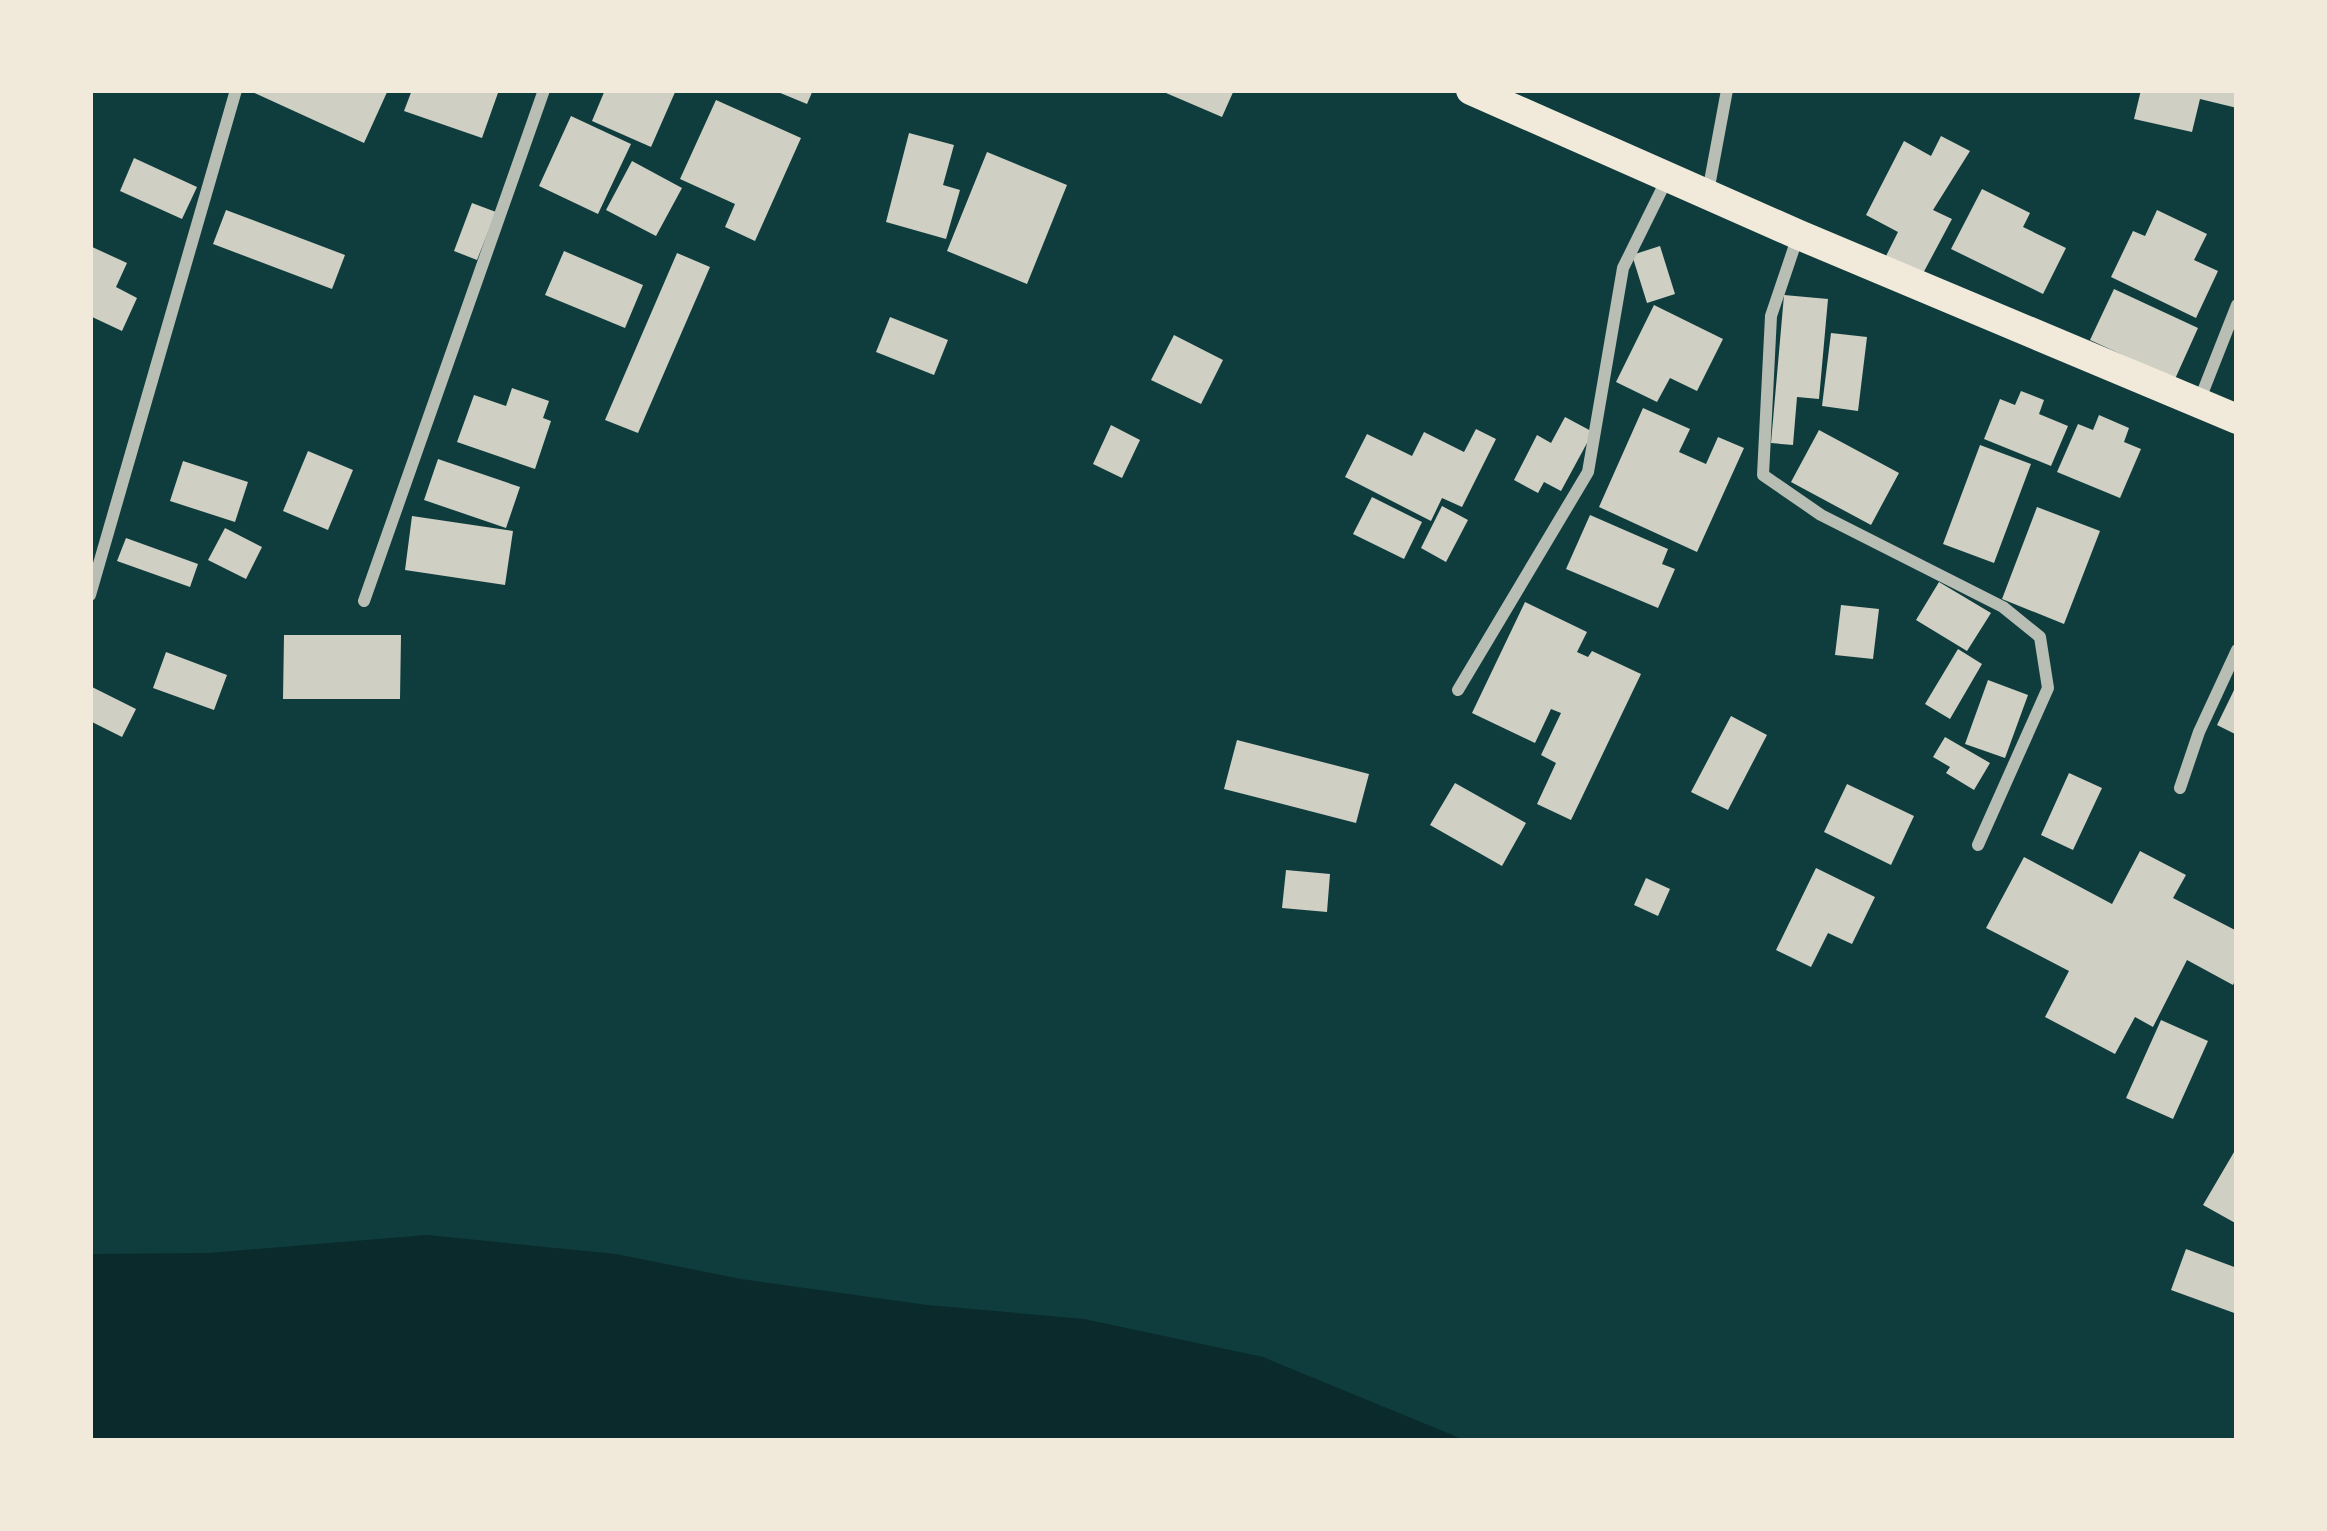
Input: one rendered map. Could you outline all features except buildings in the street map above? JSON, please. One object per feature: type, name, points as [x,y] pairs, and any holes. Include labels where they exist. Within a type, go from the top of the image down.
[{"type":"main road","points":[[1471,90],[1799,235],[2237,418]]},
{"type":"street","points":[[90,595],[236,90]]},
{"type":"street","points":[[364,601],[544,90]]},
{"type":"street","points":[[1708,194],[1727,90]]},
{"type":"street","points":[[1458,690],[1588,472],[1623,268],[1667,178]]},
{"type":"street","points":[[1799,235],[1771,316],[1763,475],[1821,515],[2003,607],[2040,637],[2048,688],[1978,845]]},
{"type":"street","points":[[2200,402],[2237,305]]},
{"type":"street","points":[[2180,788],[2199,732],[2237,650]]},
{"type":"water","points":[[427,1235],[616,1254],[741,1279],[927,1305],[1084,1319],[1263,1357],[1467,1441],[90,1441],[90,1254],[208,1253]]}]
